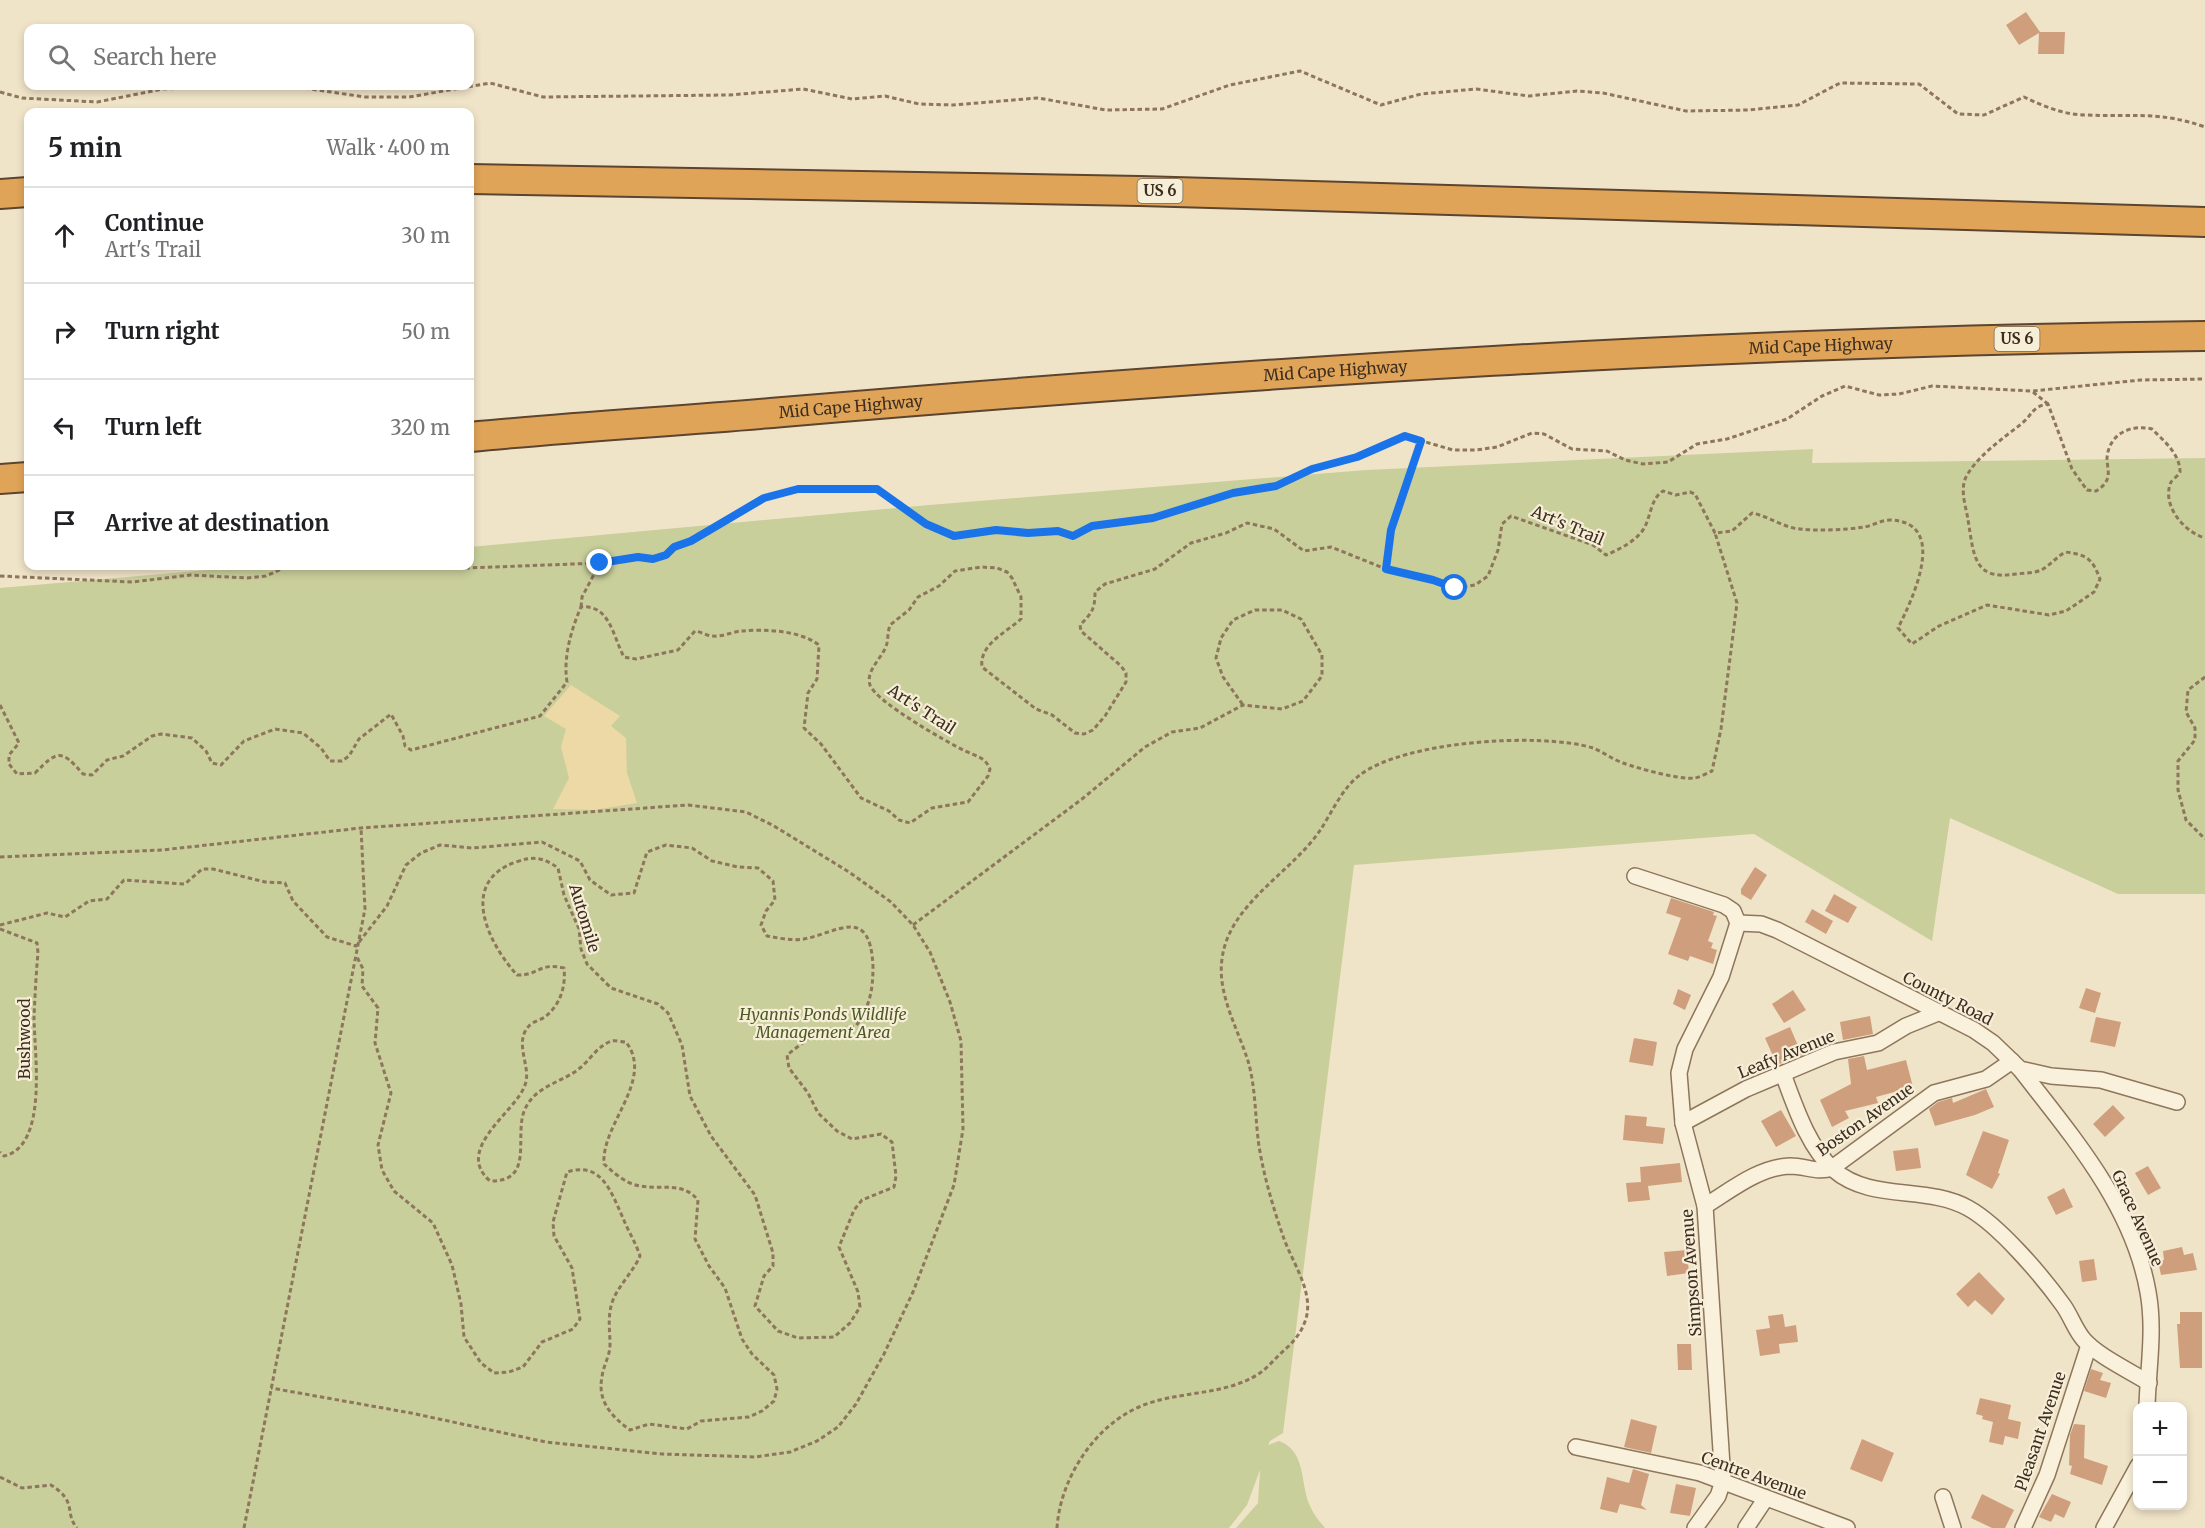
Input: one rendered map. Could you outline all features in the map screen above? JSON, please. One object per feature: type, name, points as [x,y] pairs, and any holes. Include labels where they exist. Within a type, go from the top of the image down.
[{"type":"highway","name":"US 6","points":[[474,179],[1140,191],[2205,222]]},
{"type":"highway","points":[[0,194],[24,192]]},
{"type":"highway","name":"Mid Cape Highway","points":[[474,437],[965,396],[1297,372],[1944,342],[2205,336]]},
{"type":"highway","points":[[0,479],[24,477]]},
{"type":"street","points":[[1635,876],[1724,905],[1733,911],[1738,923]]},
{"type":"street","name":"County Road","points":[[1738,923],[1761,924],[1777,930],[1982,1035],[2016,1065],[2051,1076],[2101,1080],[2177,1102]]},
{"type":"street","name":"Simpson Avenue","points":[[1723,1481],[1705,1206],[1683,1123],[1679,1073],[1681,1061],[1721,977],[1738,923]]},
{"type":"street","name":"Leafy Avenue","points":[[1683,1123],[1746,1089],[1834,1052],[1878,1043],[1906,1026],[1938,1013]]},
{"type":"street","name":"Boston Avenue","points":[[1705,1206],[1763,1172],[1790,1166],[1816,1171],[1832,1168],[1934,1093],[1986,1079],[2016,1065]]},
{"type":"street","name":"Grace Avenue","points":[[2016,1065],[2094,1165],[2129,1234],[2144,1274],[2148,1294],[2147,1402]]},
{"type":"street","points":[[1783,1074],[1806,1128],[1832,1168],[1843,1177],[1866,1186],[1923,1196],[1967,1208],[2004,1239],[2036,1272],[2064,1306],[2089,1346],[2149,1383]]},
{"type":"street","name":"Pleasant Avenue","points":[[2022,1528],[2048,1476],[2089,1346]]},
{"type":"street","name":"Centre Avenue","points":[[1576,1446],[1700,1473],[1847,1528]]},
{"type":"street","points":[[2104,1528],[2133,1475]]},
{"type":"street","points":[[1695,1528],[1718,1496],[1723,1481]]},
{"type":"street","points":[[1943,1497],[1953,1528]]},
{"type":"street","points":[[1746,1528],[1766,1498]]},
{"type":"path","points":[[474,86],[490,83],[543,97],[729,95],[803,89],[852,99],[885,96],[920,104],[953,105],[1038,98],[1117,110],[1162,109],[1230,85],[1300,71],[1381,105],[1421,94],[1476,89],[1529,96],[1577,91],[1603,93],[1686,111],[1798,105],[1840,83],[1919,84],[1958,114],[1984,115],[2024,97],[2049,108],[2084,115],[2178,117],[2205,127]]},
{"type":"path","points":[[0,92],[22,98],[97,102],[158,90]]},
{"type":"path","points":[[317,90],[364,97],[409,97],[450,90]]},
{"type":"path","points":[[474,568],[600,563],[638,557],[653,559],[666,555],[674,547],[691,541],[764,498],[798,489],[877,489],[926,524],[954,536],[996,530],[1028,533],[1058,531],[1073,536],[1092,526],[1153,518],[1233,493],[1276,486],[1312,469],[1357,457],[1405,436],[1453,450],[1476,450],[1497,447],[1532,433],[1544,434],[1572,450],[1607,451],[1625,460],[1643,464],[1668,462],[1697,444],[1727,439],[1787,419],[1822,396],[1845,386],[1879,394],[1899,394],[1932,386],[2032,391],[2141,380],[2205,379]]},
{"type":"path","points":[[2032,391],[2048,404],[2072,469],[2087,490],[2096,491],[2103,487],[2108,477],[2108,452],[2115,437],[2134,428],[2151,429],[2175,454],[2180,466],[2180,472],[2172,481],[2170,498],[2174,514],[2191,531],[2205,538]]},
{"type":"path","points":[[1057,1528],[1059,1505],[1079,1460],[1108,1429],[1138,1408],[1187,1394],[1228,1388],[1259,1374],[1292,1344],[1306,1322],[1306,1296],[1284,1240],[1270,1195],[1259,1147],[1249,1064],[1226,999],[1221,960],[1232,926],[1312,842],[1358,776],[1384,762],[1423,751],[1462,744],[1555,741],[1593,748],[1624,763],[1675,776],[1694,778],[1712,771],[1721,729],[1737,603],[1715,533],[1732,531],[1752,513],[1798,530],[1866,527],[1888,520],[1908,523],[1920,537],[1922,566],[1915,595],[1898,628],[1912,644],[1940,626],[1987,604],[2049,615],[2066,611],[2094,591],[2100,579],[2094,563],[2081,554],[2065,552],[2042,570],[2006,576],[1987,574],[1973,548],[1963,488],[1967,476],[1999,441],[2027,420],[2032,410],[2048,404]]},
{"type":"path","points":[[1386,569],[1391,530],[1421,441]]},
{"type":"path","name":"Art's Trail","points":[[581,607],[591,606],[603,612],[624,657],[636,659],[678,650],[695,631],[715,637],[741,631],[796,634],[812,640],[819,645],[819,664],[817,679],[806,703],[804,728],[821,744],[861,798],[889,811],[899,820],[910,823],[932,808],[968,802],[988,776],[990,769],[982,757],[965,751],[896,710],[870,686],[872,669],[884,652],[890,625],[909,610],[918,597],[939,586],[955,571],[981,567],[1007,572],[1021,597],[1021,619],[1004,629],[983,652],[981,667],[1036,709],[1052,715],[1075,733],[1084,734],[1093,730],[1100,723],[1126,682],[1126,673],[1121,666],[1081,631],[1080,625],[1092,614],[1095,592],[1099,587],[1155,569],[1191,543],[1226,533],[1247,523],[1274,529],[1304,551],[1331,547],[1386,569],[1433,580],[1455,588],[1475,585],[1488,576],[1498,550],[1502,524],[1511,516],[1593,545],[1606,555],[1624,548],[1644,529],[1658,495],[1663,491],[1676,495],[1690,492],[1695,494],[1715,533]]},
{"type":"path","points":[[0,705],[19,743],[9,755],[9,764],[17,774],[35,772],[50,757],[61,755],[69,757],[83,774],[92,775],[106,760],[123,756],[152,736],[161,734],[192,738],[206,751],[212,763],[221,765],[250,738],[275,729],[303,733],[321,748],[330,761],[342,761],[349,756],[366,732],[391,714],[403,735],[405,746],[411,750],[540,716],[567,682],[567,656],[582,597],[600,563]]},
{"type":"path","points":[[0,576],[132,582],[191,575],[247,578],[266,576],[279,570]]},
{"type":"path","points":[[914,925],[1082,799],[1145,747],[1172,732],[1200,728],[1243,705],[1282,709],[1303,701],[1322,676],[1322,655],[1300,619],[1282,610],[1255,610],[1233,620],[1221,638],[1216,658],[1223,677],[1243,705]]},
{"type":"path","points":[[2205,677],[2188,690],[2186,712],[2195,728],[2195,740],[2178,761],[2177,775],[2186,820],[2205,840]]},
{"type":"path","points":[[0,857],[162,850],[361,828],[688,805],[746,812],[849,872],[891,903],[914,925],[930,952],[950,1002],[961,1041],[963,1129],[954,1185],[913,1292],[870,1381],[856,1404],[838,1426],[816,1441],[790,1452],[755,1457],[662,1455],[546,1442],[411,1413],[271,1388]]},
{"type":"path","points":[[244,1528],[364,909],[361,828]]},
{"type":"path","name":"Automile","points":[[356,946],[387,906],[406,865],[422,853],[440,845],[472,848],[542,842],[580,861],[590,880],[611,895],[634,893],[647,852],[666,845],[692,849],[712,861],[738,867],[758,868],[774,881],[775,900],[766,911],[761,925],[767,936],[804,939],[842,926],[858,929],[869,941],[872,958],[873,989],[867,1011],[856,1026],[813,1035],[787,1055],[789,1068],[808,1092],[818,1113],[837,1131],[852,1139],[881,1134],[892,1142],[896,1176],[894,1187],[862,1200],[854,1210],[839,1247],[858,1292],[860,1307],[850,1323],[834,1336],[798,1338],[778,1331],[755,1306],[764,1276],[773,1266],[773,1253],[761,1209],[740,1172],[711,1136],[690,1096],[682,1045],[668,1013],[658,1004],[611,988],[586,964],[579,929],[564,895],[558,868],[546,859],[531,857],[499,869],[486,881],[483,908],[487,926],[492,940],[517,975],[529,976],[539,968],[551,965],[564,968],[566,980],[561,997],[554,1009],[529,1026],[523,1039],[526,1083],[490,1131],[481,1147],[478,1162],[482,1175],[490,1181],[503,1182],[513,1175],[519,1161],[525,1109],[533,1097],[553,1082],[580,1068],[590,1056],[612,1041],[626,1042],[634,1052],[634,1068],[623,1106],[606,1140],[603,1152],[604,1164],[625,1180],[639,1186],[678,1187],[691,1192],[698,1200],[695,1239],[709,1266],[725,1288],[742,1339],[752,1354],[774,1376],[777,1389],[774,1401],[762,1412],[749,1417],[701,1421],[687,1430],[649,1424],[630,1430],[617,1420],[606,1407],[602,1390],[602,1376],[610,1345],[607,1328],[614,1297],[626,1283],[640,1256],[610,1189],[591,1170],[579,1168],[567,1172],[553,1222],[554,1236],[572,1268],[580,1319],[573,1329],[542,1342],[523,1366],[509,1372],[494,1373],[487,1368],[481,1363],[464,1337],[461,1305],[452,1265],[433,1223],[394,1191],[382,1170],[378,1145],[391,1093],[375,1042],[378,1008],[362,986],[363,969],[356,955]]},
{"type":"path","points":[[0,927],[47,913],[65,917],[89,901],[107,899],[124,880],[185,884],[202,869],[213,869],[265,882],[285,883],[293,901],[327,938],[356,946]]},
{"type":"path","name":"Bushwood","points":[[0,927],[38,943],[38,953],[34,1018],[37,1071],[33,1115],[27,1137],[21,1147],[13,1154],[4,1156],[0,1152]]},
{"type":"path","points":[[0,1477],[22,1488],[51,1485],[63,1492],[71,1506],[73,1524],[77,1528]]},
{"type":"green space","name":"Hyannis Ponds Wildlife Management Area","points":[[1813,449],[1812,463],[2205,458],[2205,894],[2118,894],[1950,818],[1932,941],[1754,834],[1354,865],[1283,1433],[1270,1441],[1268,1445],[1279,1441],[1295,1453],[1299,1461],[1307,1499],[1315,1516],[1325,1528],[1236,1528],[1258,1503],[1260,1470],[1247,1505],[1229,1528],[0,1528],[0,588],[208,570],[474,570],[474,547],[929,505],[1366,470]]},
{"type":"sand","points":[[571,685],[620,716],[611,726],[626,738],[627,773],[637,803],[594,810],[553,809],[569,778],[561,747],[566,729],[544,716]]},
{"type":"building","points":[[2026,12],[2040,32],[2065,32],[2064,54],[2038,54],[2039,33],[2019,45],[2006,25]]},
{"type":"building","points":[[1755,867],[1767,875],[1751,900],[1741,894],[1741,889]]},
{"type":"building","points":[[1834,894],[1857,907],[1848,923],[1825,911]]},
{"type":"building","points":[[1671,898],[1714,912],[1713,915],[1717,916],[1708,941],[1713,943],[1711,948],[1717,950],[1713,964],[1690,956],[1688,961],[1668,954],[1681,918],[1666,913]]},
{"type":"building","points":[[1812,909],[1833,921],[1826,934],[1805,922]]},
{"type":"building","points":[[2086,988],[2101,993],[2095,1013],[2079,1008]]},
{"type":"building","points":[[1678,989],[1691,995],[1685,1010],[1673,1004]]},
{"type":"building","points":[[1793,990],[1806,1010],[1784,1023],[1772,1004]]},
{"type":"building","points":[[1870,1016],[1873,1034],[1843,1040],[1840,1022]]},
{"type":"building","points":[[2096,1017],[2121,1022],[2115,1047],[2090,1042]]},
{"type":"building","points":[[1790,1027],[1802,1055],[1777,1065],[1765,1038]]},
{"type":"building","points":[[1634,1038],[1657,1042],[1653,1066],[1629,1062]]},
{"type":"building","points":[[1864,1056],[1867,1070],[1906,1060],[1913,1087],[1876,1097],[1878,1103],[1845,1111],[1849,1118],[1832,1127],[1820,1100],[1851,1084],[1848,1059]]},
{"type":"building","points":[[1986,1089],[1994,1107],[1935,1126],[1929,1109],[1938,1102],[1952,1098],[1953,1103]]},
{"type":"building","points":[[2113,1105],[2125,1118],[2105,1137],[2093,1124]]},
{"type":"building","points":[[1781,1110],[1796,1136],[1776,1147],[1761,1121]]},
{"type":"building","points":[[1625,1115],[1647,1117],[1646,1126],[1665,1128],[1663,1144],[1623,1140]]},
{"type":"building","points":[[1983,1131],[2009,1140],[1998,1173],[2000,1174],[1992,1189],[1966,1175]]},
{"type":"building","points":[[1918,1148],[1921,1168],[1896,1171],[1893,1151]]},
{"type":"building","points":[[1680,1163],[1682,1182],[1648,1186],[1650,1200],[1628,1202],[1626,1183],[1641,1182],[1640,1167]]},
{"type":"building","points":[[2148,1166],[2161,1188],[2148,1195],[2135,1173]]},
{"type":"building","points":[[2064,1188],[2073,1207],[2056,1215],[2047,1197]]},
{"type":"building","points":[[2182,1247],[2184,1255],[2193,1253],[2197,1270],[2161,1275],[2158,1261],[2164,1260],[2163,1251]]},
{"type":"building","points":[[1687,1250],[1689,1273],[1667,1276],[1664,1252]]},
{"type":"building","points":[[2094,1259],[2097,1280],[2082,1282],[2079,1261]]},
{"type":"building","points":[[1979,1272],[2005,1299],[1992,1315],[1975,1300],[1968,1307],[1956,1294]]},
{"type":"building","points":[[2180,1312],[2202,1312],[2202,1368],[2180,1368],[2177,1324],[2180,1324]]},
{"type":"building","points":[[1783,1314],[1785,1327],[1796,1325],[1798,1342],[1779,1344],[1780,1353],[1760,1356],[1756,1330],[1770,1328],[1768,1316]]},
{"type":"building","points":[[1677,1344],[1691,1344],[1692,1370],[1678,1370]]},
{"type":"building","points":[[2091,1369],[2103,1373],[2100,1380],[2111,1383],[2106,1398],[2084,1391]]},
{"type":"building","points":[[1980,1398],[2011,1405],[2008,1419],[2021,1422],[2018,1439],[2005,1436],[2003,1445],[1989,1442],[1993,1422],[1982,1419],[1983,1416],[1976,1414]]},
{"type":"building","points":[[1631,1419],[1657,1426],[1651,1453],[1624,1447]]},
{"type":"building","points":[[2074,1424],[2085,1425],[2084,1458],[2108,1466],[2102,1485],[2070,1474],[2072,1466],[2069,1465],[2070,1435]]},
{"type":"building","points":[[1862,1439],[1894,1453],[1882,1482],[1850,1469]]},
{"type":"building","points":[[1633,1469],[1649,1474],[1641,1505],[1647,1510],[1620,1504],[1617,1513],[1600,1509],[1607,1477],[1629,1483]]},
{"type":"building","points":[[1676,1484],[1696,1488],[1690,1516],[1670,1513]]},
{"type":"building","points":[[1982,1494],[2014,1510],[2005,1528],[1992,1528],[1971,1518]]},
{"type":"building","points":[[2052,1494],[2071,1502],[2064,1518],[2055,1514],[2051,1522],[2039,1517]]},
{"type":"route","points":[[600,563],[638,557],[653,559],[666,555],[674,547],[691,541],[706,530],[722,524],[764,498],[798,489],[877,489],[939,532],[954,536],[996,530],[1028,533],[1058,531],[1073,536],[1092,526],[1153,518],[1233,493],[1276,486],[1312,469],[1357,457],[1405,436],[1421,441],[1391,530],[1386,569],[1433,580],[1455,588]]}]
